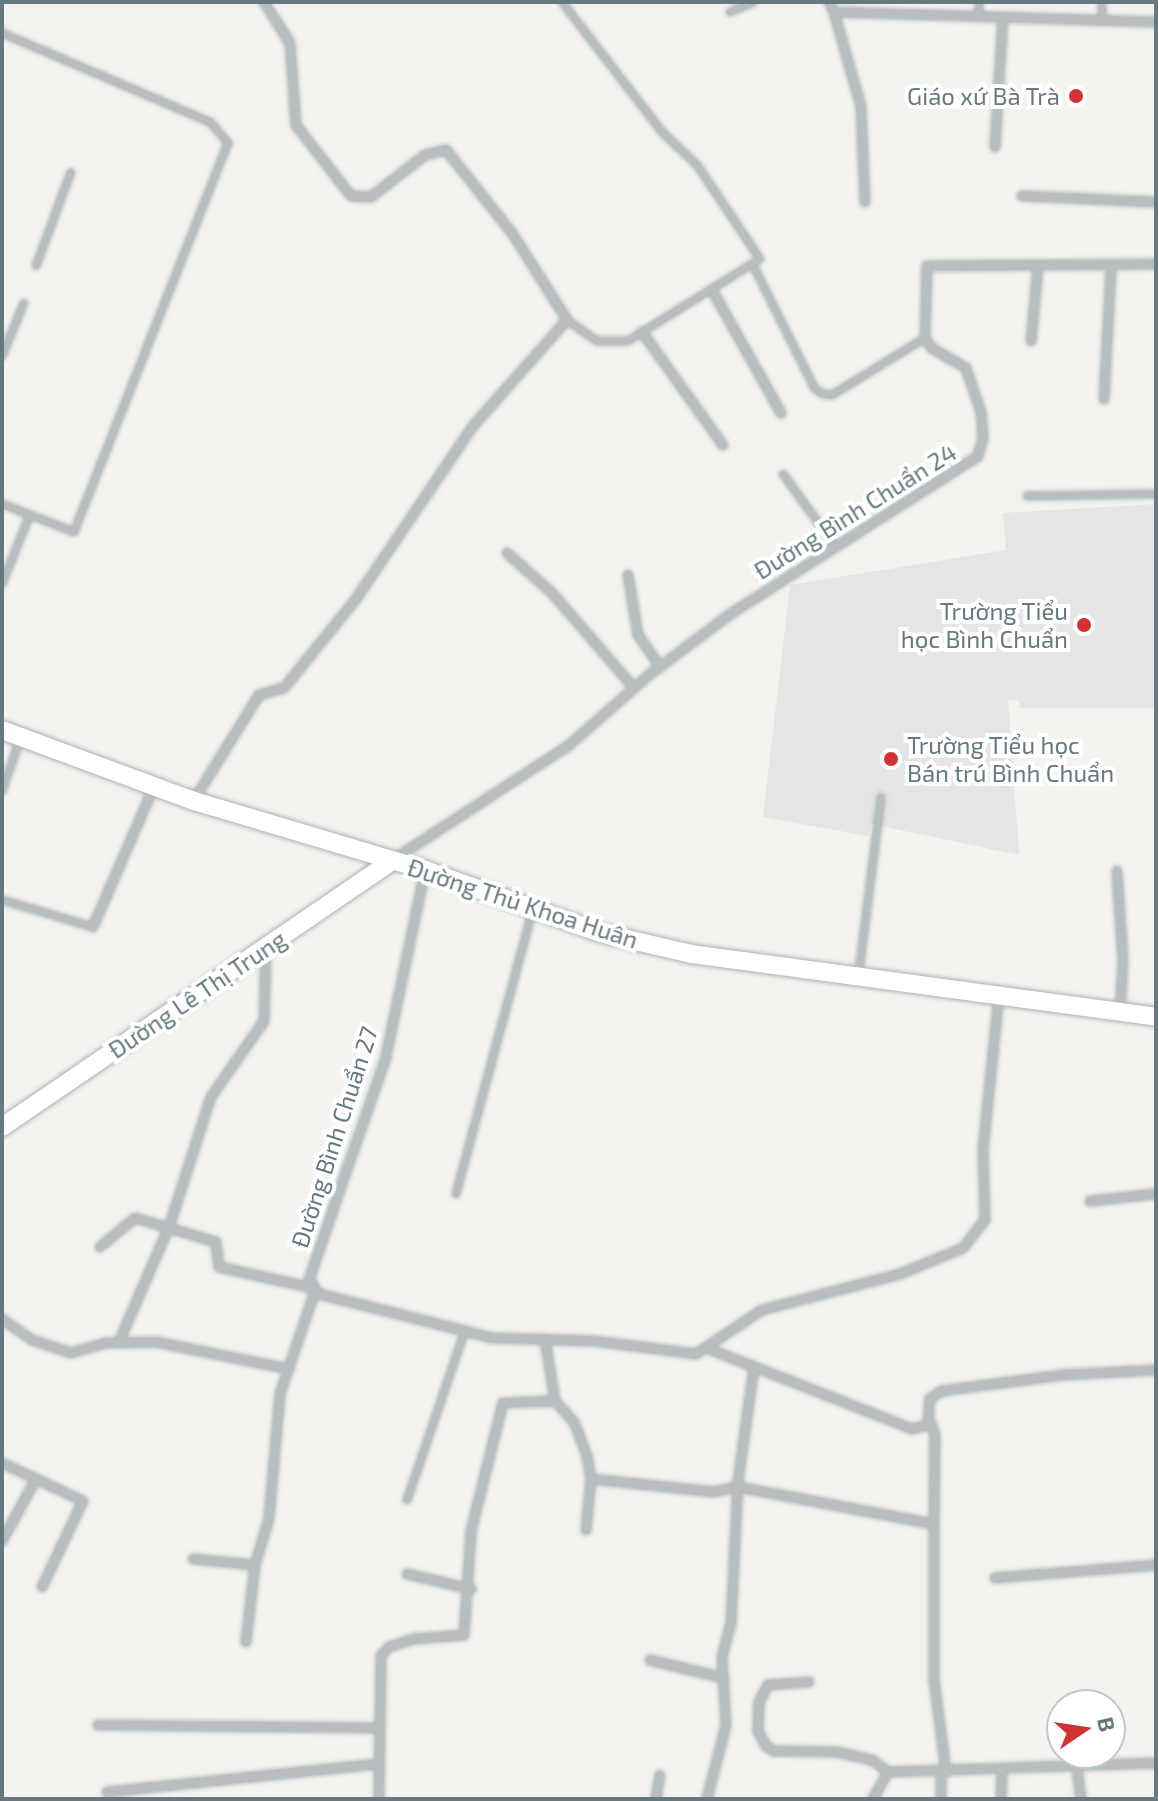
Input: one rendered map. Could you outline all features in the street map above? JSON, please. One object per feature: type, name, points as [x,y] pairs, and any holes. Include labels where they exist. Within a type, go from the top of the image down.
[{"type":"main road","name":"Đường Thủ Khoa Huân","points":[[2,730],[194,801],[425,870],[601,933],[692,954],[1156,1017]]},
{"type":"main road","name":"Đường Lê Thị Trung","points":[[2,1127],[392,861]]},
{"type":"street","points":[[194,801],[259,695],[284,688],[356,599],[474,425],[567,320],[512,233],[446,150],[425,155],[371,197],[351,196],[296,125],[290,43],[264,2]]},
{"type":"street","points":[[829,2],[861,107],[865,202]]},
{"type":"street","points":[[834,12],[1156,22]]},
{"type":"street","points":[[995,147],[1003,18]]},
{"type":"street","points":[[1022,196],[1156,202]]},
{"type":"street","points":[[925,338],[924,282],[932,263],[1111,268],[1156,264]]},
{"type":"street","points":[[1031,341],[1038,267]]},
{"type":"street","points":[[1104,399],[1111,268]]},
{"type":"street","points":[[712,290],[781,413]]},
{"type":"street","points":[[642,332],[723,445]]},
{"type":"street","name":"Đường Bình Chuẩn 24","points":[[392,861],[568,746],[660,667],[835,546],[978,456],[983,439],[981,412],[966,368],[932,348],[925,338]]},
{"type":"street","points":[[507,553],[552,593],[634,688]]},
{"type":"street","points":[[628,575],[638,635],[660,667]]},
{"type":"street","points":[[93,927],[155,786]]},
{"type":"street","name":"Đường Bình Chuẩn 27","points":[[246,1642],[255,1565],[269,1518],[280,1394],[314,1289],[313,1266],[385,1060],[425,870]]},
{"type":"street","points":[[1117,871],[1123,961],[1120,1012]]},
{"type":"street","points":[[119,1342],[169,1227],[211,1097],[264,1021],[266,947]]},
{"type":"street","points":[[100,1247],[135,1218],[216,1242],[219,1267],[314,1289],[491,1338],[545,1339],[687,1355],[709,1349],[762,1310],[900,1274],[963,1248],[978,1234],[987,1208],[983,1150],[999,995]]},
{"type":"street","points":[[1090,1201],[1156,1194]]},
{"type":"street","points":[[2,1319],[32,1340],[71,1353],[119,1342],[156,1342],[289,1369]]},
{"type":"street","points":[[545,1339],[555,1401],[574,1422],[591,1479],[586,1530]]},
{"type":"street","points":[[709,1349],[904,1427],[925,1428],[930,1420]]},
{"type":"street","points":[[707,1799],[726,1725],[724,1678],[738,1487],[754,1367]]},
{"type":"street","points":[[941,1799],[943,1772],[934,1679],[935,1435],[930,1420],[930,1399],[941,1391],[1063,1375],[1156,1370]]},
{"type":"street","points":[[379,1799],[377,1728],[381,1656],[389,1647],[413,1639],[464,1635],[471,1589],[471,1531],[503,1403],[555,1401]]},
{"type":"street","points":[[2,1463],[83,1501],[42,1587]]},
{"type":"street","points":[[2,1541],[36,1479]]},
{"type":"street","points":[[591,1479],[714,1492],[738,1487],[934,1524]]},
{"type":"street","points":[[193,1559],[255,1565]]},
{"type":"street","points":[[995,1578],[1156,1565]]},
{"type":"street","points":[[407,1574],[471,1589]]},
{"type":"street","points":[[650,1660],[724,1678]]},
{"type":"street","points":[[809,1682],[768,1685],[759,1702],[758,1731],[766,1746],[774,1751],[837,1752],[872,1760],[888,1772],[1047,1769]]},
{"type":"street","points":[[98,1725],[377,1728]]},
{"type":"street","points":[[1126,1765],[1156,1763]]},
{"type":"street","points":[[107,1792],[378,1764]]},
{"type":"street","points":[[1077,1769],[1081,1799]]},
{"type":"street","points":[[873,1799],[888,1772]]},
{"type":"street","points":[[1001,1799],[1002,1772]]},
{"type":"street","points":[[656,1799],[660,1775]]},
{"type":"lane","points":[[562,2],[662,132],[697,165],[760,259],[754,267],[642,332],[613,345],[597,341],[567,320]]},
{"type":"lane","points":[[730,12],[753,2]]},
{"type":"lane","points":[[979,2],[979,17]]},
{"type":"lane","points":[[1102,2],[1102,20]]},
{"type":"lane","points":[[2,33],[210,122],[228,143],[74,532],[2,504]]},
{"type":"lane","points":[[36,266],[71,172]]},
{"type":"lane","points":[[754,267],[815,389],[823,394],[832,395],[925,338]]},
{"type":"lane","points":[[2,356],[24,303]]},
{"type":"lane","points":[[783,474],[835,546]]},
{"type":"lane","points":[[1027,496],[1156,494]]},
{"type":"lane","points":[[2,584],[29,517]]},
{"type":"lane","points":[[2,791],[21,737]]},
{"type":"lane","points":[[859,976],[881,797]]},
{"type":"lane","points":[[2,900],[93,927]]},
{"type":"lane","points":[[456,1194],[533,909]]},
{"type":"lane","points":[[407,1500],[465,1331]]},
{"type":"shaded area","name":"Trường Tiểu học Bán trú Bình Chuẩn","points":[[1156,504],[1156,708],[1020,708],[1019,701],[1008,700],[1019,855],[871,824],[868,836],[763,817],[790,585],[1006,550],[1003,513]]},
{"type":"place","name":"Giáo xứ Bà Trà","points":[[1076,96]]},
{"type":"place","name":"Trường Tiểu học Bình Chuẩn","points":[[1084,625]]},
{"type":"place","name":"Trường Tiểu học Bán trú Bình Chuẩn","points":[[891,759]]}]
